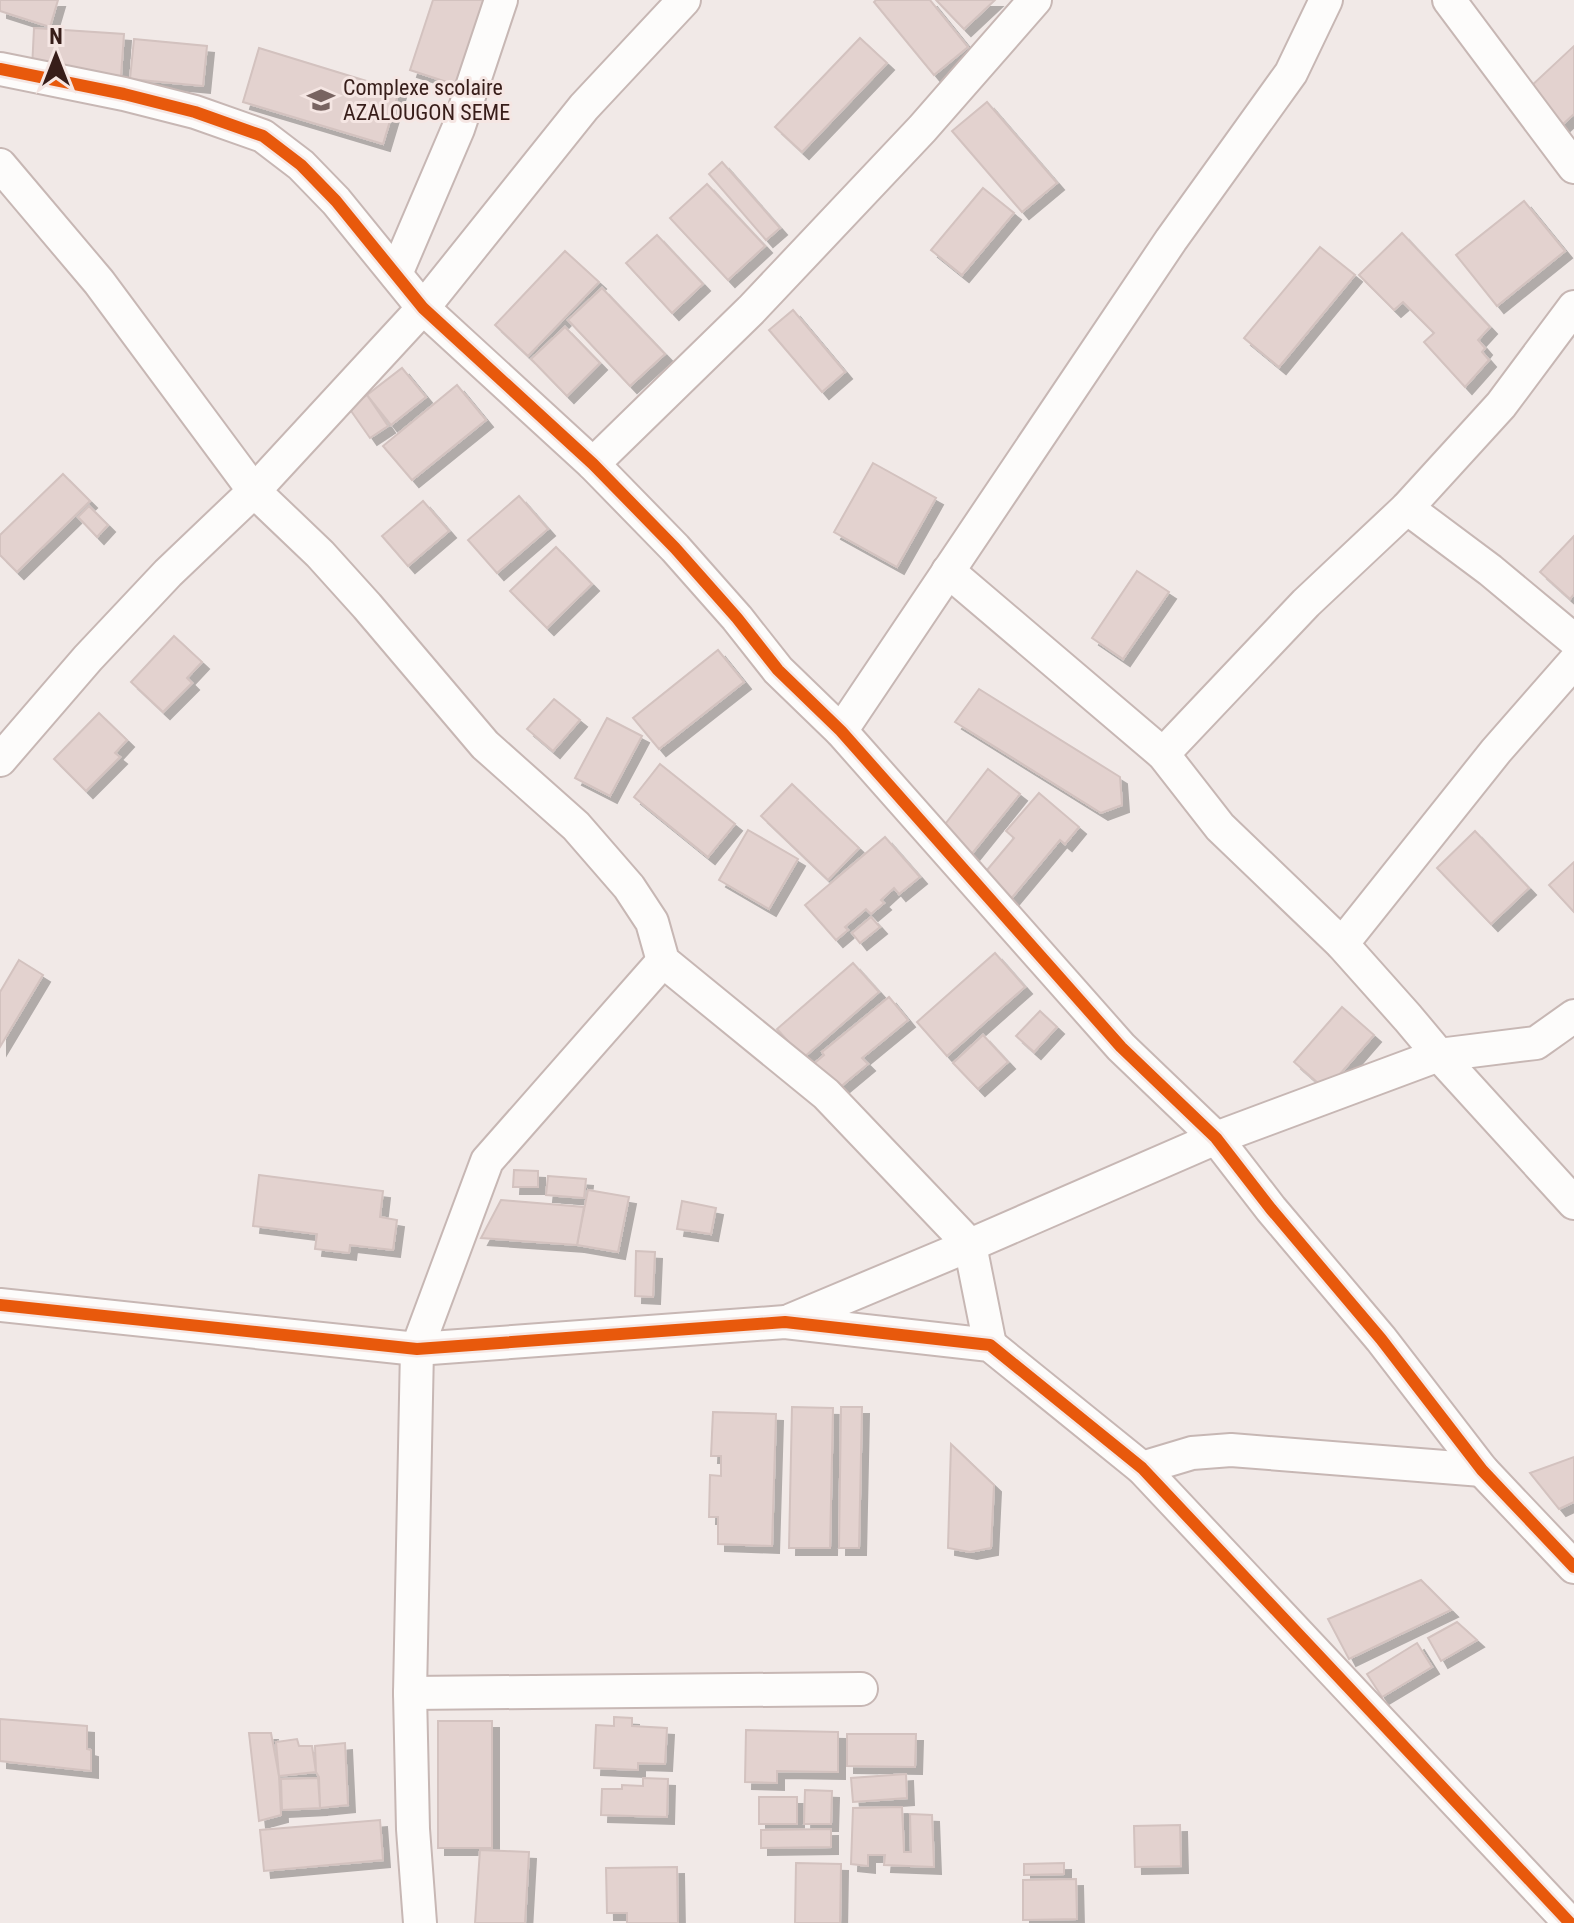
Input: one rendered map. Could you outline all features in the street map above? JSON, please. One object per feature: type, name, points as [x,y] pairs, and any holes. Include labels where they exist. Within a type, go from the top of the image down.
[{"type":"street","points":[[396,274],[458,129],[501,0]]},
{"type":"street","points":[[0,760],[88,658],[168,573],[254,491],[423,308],[584,107],[684,0]]},
{"type":"street","points":[[593,464],[751,310],[922,129],[1035,0]]},
{"type":"street","points":[[841,731],[1171,240],[1291,73],[1326,0]]},
{"type":"street","points":[[1449,0],[1574,167]]},
{"type":"street","points":[[0,69],[195,112],[263,136],[301,165],[336,201],[423,308],[593,464],[675,548],[778,670],[841,731],[1121,1047],[1216,1138],[1271,1209],[1381,1339],[1482,1470],[1574,1567]]},
{"type":"street","points":[[0,165],[99,282],[254,491],[320,554],[485,745],[576,826],[629,887],[652,922],[663,961],[826,1094],[970,1245],[990,1345]]},
{"type":"street","points":[[1163,754],[1306,603],[1407,508],[1501,405],[1574,307]]},
{"type":"street","points":[[1407,508],[1490,570],[1574,640]]},
{"type":"street","points":[[948,571],[1163,754],[1220,827],[1342,944],[1574,1203]]},
{"type":"street","points":[[1342,944],[1496,751],[1574,662]]},
{"type":"street","points":[[420,1923],[413,1829],[410,1693],[417,1349],[487,1161],[663,961]]},
{"type":"street","points":[[785,1322],[1216,1138],[1439,1055],[1536,1043],[1574,1016]]},
{"type":"street","points":[[0,1305],[417,1349],[785,1322],[990,1345],[1142,1468],[1570,1923]]},
{"type":"street","points":[[1142,1468],[1192,1453],[1231,1450],[1482,1470]]},
{"type":"street","points":[[410,1693],[861,1689]]},
{"type":"building","points":[[0,0],[58,0],[50,27],[0,11]]},
{"type":"building","points":[[433,0],[487,0],[459,86],[410,70]]},
{"type":"building","points":[[930,0],[968,47],[934,75],[874,2]]},
{"type":"building","points":[[936,0],[995,0],[964,29]]},
{"type":"building","points":[[34,28],[124,34],[121,76],[32,69]]},
{"type":"building","points":[[860,38],[887,63],[802,152],[775,127]]},
{"type":"building","points":[[134,39],[207,46],[203,86],[130,79]]},
{"type":"building","points":[[1574,46],[1574,114],[1563,124],[1529,88]]},
{"type":"building","points":[[259,48],[399,91],[383,144],[243,102]]},
{"type":"building","points":[[987,102],[1057,183],[1022,212],[952,131]]},
{"type":"building","points":[[722,162],[780,228],[766,240],[709,174]]},
{"type":"building","points":[[707,184],[765,246],[728,280],[670,218]]},
{"type":"building","points":[[983,188],[1014,213],[962,275],[931,250]]},
{"type":"building","points":[[1524,201],[1565,251],[1497,306],[1456,255]]},
{"type":"building","points":[[1402,233],[1490,327],[1478,340],[1489,360],[1465,387],[1424,342],[1434,333],[1403,302],[1394,310],[1359,275]]},
{"type":"building","points":[[657,235],[703,284],[672,313],[626,263]]},
{"type":"building","points":[[1320,247],[1355,275],[1279,367],[1244,338]]},
{"type":"building","points":[[565,251],[599,282],[528,356],[495,325]]},
{"type":"building","points":[[602,288],[665,354],[630,386],[568,320]]},
{"type":"building","points":[[793,310],[845,372],[822,392],[769,330]]},
{"type":"building","points":[[565,327],[600,363],[567,396],[531,359]]},
{"type":"building","points":[[402,368],[426,397],[391,425],[367,395]]},
{"type":"building","points":[[457,385],[486,420],[412,480],[383,446]]},
{"type":"building","points":[[367,395],[388,426],[370,438],[349,408]]},
{"type":"building","points":[[873,463],[936,498],[897,567],[834,532]]},
{"type":"building","points":[[63,474],[90,501],[17,572],[0,555],[0,535]]},
{"type":"building","points":[[519,496],[548,529],[497,573],[468,540]]},
{"type":"building","points":[[423,501],[449,531],[408,566],[382,536]]},
{"type":"building","points":[[89,506],[108,525],[97,537],[78,517]]},
{"type":"building","points":[[1574,536],[1574,594],[1570,599],[1540,572]]},
{"type":"building","points":[[556,547],[592,584],[547,628],[510,591]]},
{"type":"building","points":[[1137,571],[1169,592],[1123,659],[1092,638]]},
{"type":"building","points":[[174,636],[202,662],[187,678],[192,683],[163,712],[131,682]]},
{"type":"building","points":[[718,650],[744,682],[659,749],[633,718]]},
{"type":"building","points":[[979,689],[1120,777],[1122,805],[1101,813],[955,722]]},
{"type":"building","points":[[554,699],[580,720],[553,751],[527,729]]},
{"type":"building","points":[[99,713],[127,740],[115,753],[120,757],[86,791],[54,759]]},
{"type":"building","points":[[607,718],[642,736],[610,796],[575,778]]},
{"type":"building","points":[[660,764],[735,824],[708,857],[634,797]]},
{"type":"building","points":[[988,769],[1020,794],[970,856],[939,832]]},
{"type":"building","points":[[792,784],[859,848],[828,880],[761,816]]},
{"type":"building","points":[[1039,793],[1079,827],[1065,844],[1060,840],[1010,900],[982,876],[1014,838],[1006,831]]},
{"type":"building","points":[[748,830],[798,859],[769,909],[719,880]]},
{"type":"building","points":[[1475,831],[1529,888],[1491,924],[1437,868]]},
{"type":"building","points":[[885,837],[920,877],[899,894],[894,888],[881,900],[884,903],[871,914],[866,909],[845,927],[848,930],[836,940],[805,905]]},
{"type":"building","points":[[1574,862],[1574,912],[1549,885]]},
{"type":"building","points":[[871,917],[880,927],[860,943],[852,933]]},
{"type":"building","points":[[995,953],[1025,987],[947,1056],[917,1022]]},
{"type":"building","points":[[19,960],[43,975],[0,1047],[0,992]]},
{"type":"building","points":[[853,963],[879,992],[803,1058],[777,1029]]},
{"type":"building","points":[[889,997],[908,1020],[862,1058],[868,1064],[833,1093],[810,1067],[824,1055],[822,1052]]},
{"type":"building","points":[[1342,1007],[1374,1035],[1326,1090],[1294,1062]]},
{"type":"building","points":[[1040,1011],[1057,1027],[1034,1052],[1016,1036]]},
{"type":"building","points":[[983,1035],[1008,1062],[978,1089],[953,1063]]},
{"type":"building","points":[[514,1170],[538,1171],[538,1187],[513,1187]]},
{"type":"building","points":[[259,1175],[383,1191],[380,1217],[397,1220],[393,1250],[350,1245],[349,1253],[315,1249],[317,1234],[253,1226]]},
{"type":"building","points":[[548,1176],[586,1179],[584,1198],[546,1195]]},
{"type":"building","points":[[588,1190],[629,1197],[618,1252],[577,1245]]},
{"type":"building","points":[[501,1200],[584,1207],[577,1245],[481,1238]]},
{"type":"building","points":[[682,1201],[716,1208],[711,1234],[677,1229]]},
{"type":"building","points":[[636,1251],[655,1252],[653,1297],[635,1296]]},
{"type":"building","points":[[792,1407],[833,1408],[830,1548],[789,1548]]},
{"type":"building","points":[[841,1407],[862,1407],[859,1548],[839,1548]]},
{"type":"building","points":[[713,1412],[776,1414],[772,1546],[718,1544],[718,1517],[709,1517],[710,1475],[721,1476],[721,1456],[711,1456]]},
{"type":"building","points":[[951,1444],[994,1485],[991,1548],[970,1552],[948,1548]]},
{"type":"building","points":[[1574,1457],[1574,1502],[1559,1509],[1530,1473]]},
{"type":"building","points":[[1421,1580],[1451,1610],[1349,1659],[1328,1619]]},
{"type":"building","points":[[1457,1622],[1477,1640],[1441,1661],[1428,1638]]},
{"type":"building","points":[[1417,1643],[1432,1667],[1382,1697],[1367,1674]]},
{"type":"building","points":[[614,1717],[632,1718],[632,1726],[667,1728],[665,1764],[638,1763],[638,1770],[594,1768],[596,1725],[614,1726]]},
{"type":"building","points":[[0,1719],[87,1726],[91,1771],[0,1761]]},
{"type":"building","points":[[438,1721],[492,1721],[492,1848],[438,1848]]},
{"type":"building","points":[[746,1730],[838,1732],[838,1772],[777,1771],[777,1783],[745,1782]]},
{"type":"building","points":[[249,1733],[271,1733],[279,1776],[281,1815],[259,1821]]},
{"type":"building","points":[[847,1734],[916,1734],[915,1767],[847,1766]]},
{"type":"building","points":[[297,1739],[299,1746],[312,1746],[316,1772],[279,1776],[276,1742]]},
{"type":"building","points":[[345,1743],[348,1805],[320,1808],[315,1746]]},
{"type":"building","points":[[906,1774],[907,1798],[853,1802],[851,1778]]},
{"type":"building","points":[[318,1778],[320,1808],[282,1810],[281,1779]]},
{"type":"building","points":[[643,1778],[668,1779],[667,1817],[601,1815],[602,1789],[622,1789],[622,1785],[643,1786]]},
{"type":"building","points":[[805,1790],[832,1791],[831,1824],[804,1824]]},
{"type":"building","points":[[759,1797],[797,1797],[797,1824],[759,1824]]},
{"type":"building","points":[[902,1807],[904,1852],[911,1852],[910,1814],[932,1815],[934,1867],[884,1865],[885,1855],[868,1855],[868,1866],[851,1864],[853,1808]]},
{"type":"building","points":[[380,1820],[383,1860],[264,1871],[260,1830]]},
{"type":"building","points":[[1180,1825],[1181,1866],[1135,1867],[1134,1826]]},
{"type":"building","points":[[831,1829],[831,1847],[761,1848],[761,1830]]},
{"type":"building","points":[[480,1850],[529,1852],[525,1923],[475,1923]]},
{"type":"building","points":[[796,1863],[841,1864],[840,1923],[795,1923]]},
{"type":"building","points":[[1064,1863],[1064,1874],[1024,1875],[1024,1864]]},
{"type":"building","points":[[677,1867],[678,1923],[627,1923],[627,1913],[607,1913],[606,1868]]},
{"type":"building","points":[[1076,1879],[1077,1919],[1023,1920],[1023,1880]]},
{"type":"cycle path","points":[[0,69],[195,112],[263,136],[301,165],[336,201],[423,308],[593,464],[675,548],[778,670],[841,731],[1121,1047],[1216,1138],[1271,1209],[1381,1339],[1482,1470],[1574,1567]]},
{"type":"cycle path","points":[[0,1305],[417,1349],[785,1322],[990,1345],[1142,1468],[1570,1923]]},
{"type":"place","name":"Complexe scolaire AZALOUGON SEME","points":[[321,100]]}]
